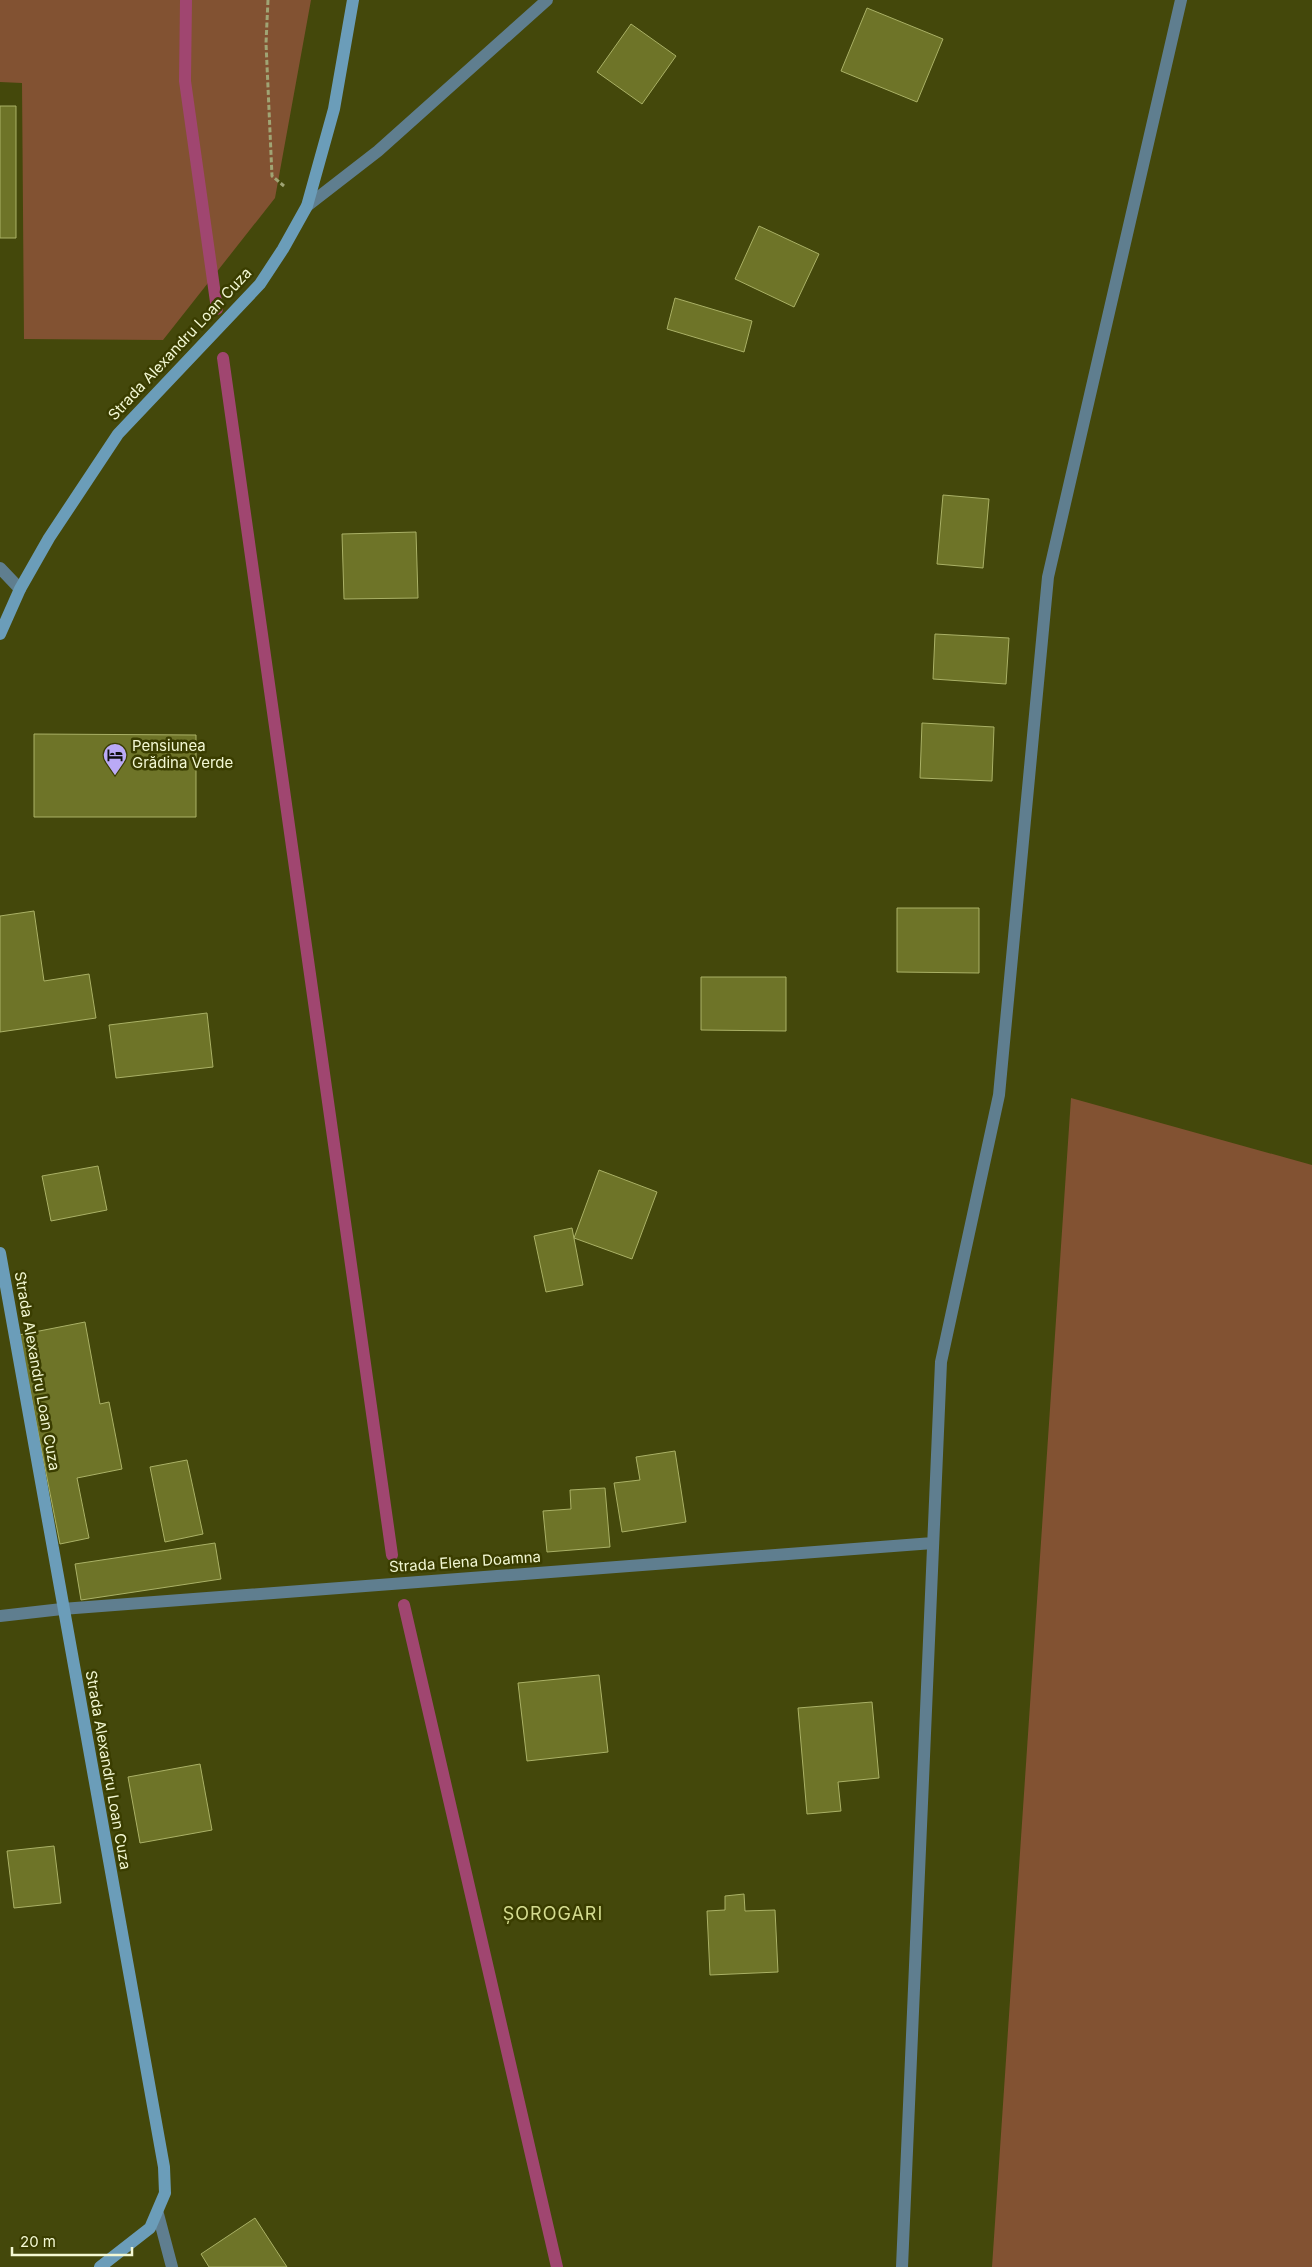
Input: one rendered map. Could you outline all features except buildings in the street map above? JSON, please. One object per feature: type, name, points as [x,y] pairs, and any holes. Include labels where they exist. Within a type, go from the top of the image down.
[{"type":"street","name":"Strada Alexandru Loan Cuza","points":[[0,634],[20,589],[48,538],[118,434],[260,284],[283,249],[307,206],[334,110],[353,0]]},
{"type":"street","points":[[307,206],[378,151],[547,0]]},
{"type":"street","points":[[902,2267],[941,1362],[998,1095],[1048,577],[1180,0]]},
{"type":"street","points":[[0,568],[20,589]]},
{"type":"street","name":"Strada Alexandru Loan Cuza","points":[[0,1253],[62,1609],[164,2167],[165,2193],[158,2214],[150,2228],[100,2267]]},
{"type":"street","name":"Strada Elena Doamna","points":[[0,1616],[62,1609],[933,1543]]},
{"type":"street","points":[[158,2214],[172,2267]]},
{"type":"path","points":[[268,0],[266,43],[272,176],[307,206]]},
{"type":"shaded area","points":[[0,0],[311,0],[275,198],[163,340],[24,339],[22,83],[0,82]]},
{"type":"shaded area","points":[[1071,1098],[1312,1165],[1312,2267],[992,2267]]},
{"type":"waterway","points":[[186,0],[185,81],[217,309]]},
{"type":"waterway","points":[[223,358],[392,1555]]},
{"type":"waterway","points":[[404,1605],[557,2267]]},
{"type":"place","name":"Pensiunea Grădina Verde","points":[[115,776]]},
{"type":"district","name":"ȘOROGARI","points":[[553,1914]]}]
